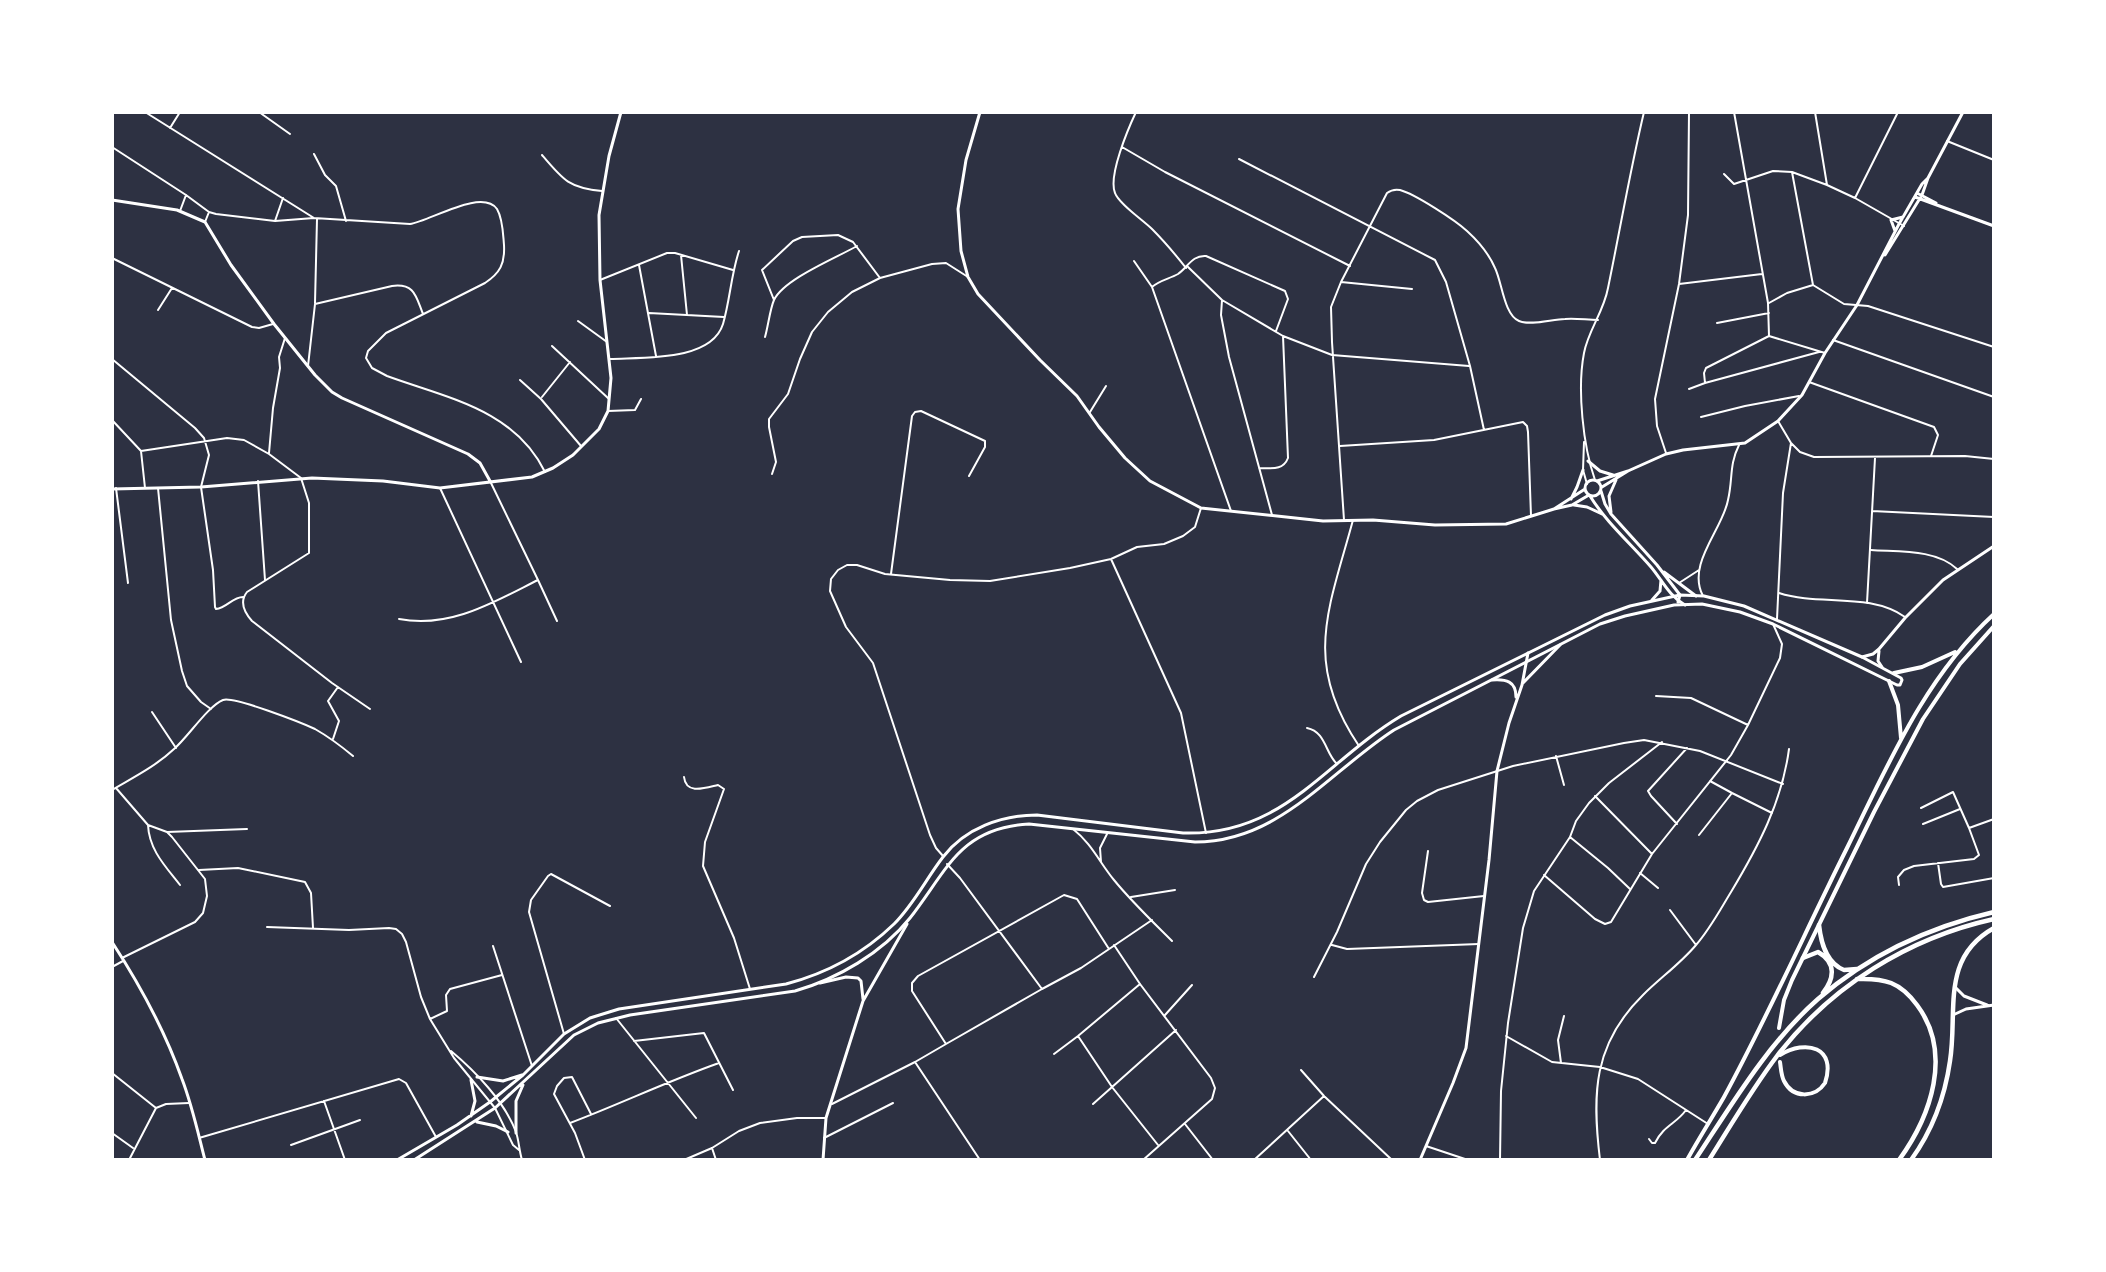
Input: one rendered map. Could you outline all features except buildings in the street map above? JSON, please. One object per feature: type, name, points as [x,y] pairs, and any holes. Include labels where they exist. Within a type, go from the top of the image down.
[{"type":"highway","points":[[1687,1160],[1750,1045],[1901,739],[1933,684],[1959,650],[1994,614]]},
{"type":"highway","points":[[1779,1028],[1786,995],[1895,770],[1926,713],[1960,664],[1994,626]]},
{"type":"highway","points":[[1894,673],[1932,664],[1959,650]]},
{"type":"highway","points":[[1889,681],[1898,705],[1901,739]]},
{"type":"highway","points":[[1817,1001],[1859,968],[1893,948],[1957,921],[1994,912]]},
{"type":"highway","points":[[1709,1160],[1798,1032],[1826,1003],[1888,959],[1921,942],[1948,931],[1994,919]]},
{"type":"highway","points":[[1819,925],[1822,945],[1835,965],[1844,970],[1859,968]]},
{"type":"highway","points":[[1911,1160],[1932,1124],[1944,1090],[1950,1060],[1954,984],[1958,968],[1968,950],[1980,937],[1994,928]]},
{"type":"highway","points":[[1695,1160],[1760,1066],[1831,983],[1832,969],[1820,953],[1813,953],[1803,958]]},
{"type":"highway","points":[[1857,979],[1884,980],[1904,990],[1921,1010],[1933,1037],[1935,1063],[1932,1091],[1919,1127],[1899,1160]]},
{"type":"highway","points":[[1796,1047],[1814,1048],[1822,1054],[1827,1065],[1825,1083],[1814,1093],[1803,1095],[1794,1092],[1784,1080],[1778,1059],[1796,1047]]},
{"type":"street","points":[[145,112],[154,115],[170,128],[316,218]]},
{"type":"street","points":[[170,128],[180,112]]},
{"type":"street","points":[[259,112],[290,134]]},
{"type":"street","points":[[128,584],[114,488],[201,487],[301,478],[383,481],[440,488],[526,478],[545,472],[567,460],[582,446],[599,429],[608,411],[610,359],[600,280],[599,215],[602,191],[621,112]]},
{"type":"street","points":[[980,112],[966,160],[958,208],[961,251],[968,277],[978,294],[1077,396],[1125,458],[1155,484],[1201,508],[1323,521],[1499,525],[1554,508],[1572,505],[1587,507],[1605,516]]},
{"type":"street","points":[[1136,112],[1122,147],[1114,185],[1116,197],[1222,300],[1283,336],[1332,355],[1470,366]]},
{"type":"street","points":[[1644,112],[1626,191],[1606,298],[1584,353],[1582,392],[1584,439],[1588,461],[1605,504],[1680,595],[1679,601],[1674,605]]},
{"type":"street","points":[[1666,454],[1657,426],[1655,399],[1679,284],[1688,215],[1689,112]]},
{"type":"street","points":[[1734,112],[1768,303],[1769,336]]},
{"type":"street","points":[[1815,112],[1827,185]]},
{"type":"street","points":[[1855,198],[1898,112]]},
{"type":"street","points":[[1587,483],[1615,477],[1666,454],[1697,448],[1739,445],[1751,441],[1778,421],[1802,395],[1824,353],[1857,305],[1895,232],[1921,197],[1928,178],[1963,112]]},
{"type":"street","points":[[1947,141],[1994,160]]},
{"type":"street","points":[[112,147],[209,212],[275,221],[316,218],[410,224],[475,202],[486,203],[497,209],[502,225],[505,255],[501,269],[485,283],[381,337],[366,358],[369,365],[387,376],[494,416],[522,439],[545,472]]},
{"type":"street","points":[[1122,147],[1165,172],[1350,266]]},
{"type":"street","points":[[314,154],[325,175],[336,186],[346,221]]},
{"type":"street","points":[[542,155],[569,184],[602,191]]},
{"type":"street","points":[[1239,159],[1431,258],[1438,265],[1446,282],[1470,366],[1484,430]]},
{"type":"street","points":[[1724,174],[1733,184],[1773,171],[1792,172],[1855,198],[1901,225]]},
{"type":"street","points":[[1792,172],[1813,285],[1840,302],[1868,306],[1994,347]]},
{"type":"street","points":[[1884,256],[1904,216],[1928,178]]},
{"type":"street","points":[[1344,520],[1332,355],[1331,307],[1341,282],[1387,193],[1392,190],[1402,191],[1459,224],[1477,241],[1494,266],[1507,306],[1517,320],[1525,322],[1563,319],[1598,320]]},
{"type":"street","points":[[180,211],[186,195]]},
{"type":"street","points":[[1916,195],[1994,226]]},
{"type":"street","points":[[275,221],[283,198]]},
{"type":"street","points":[[112,200],[180,211],[205,222],[231,265],[274,324],[324,386],[337,396],[474,458],[482,466],[490,481],[557,621]]},
{"type":"street","points":[[205,222],[209,212]]},
{"type":"street","points":[[1892,220],[1904,216]]},
{"type":"street","points":[[308,367],[315,304],[316,218]]},
{"type":"street","points":[[1892,220],[1895,232]]},
{"type":"street","points":[[774,300],[762,270],[793,241],[802,237],[838,236],[854,242],[880,278]]},
{"type":"street","points":[[765,337],[774,300],[783,289],[804,274],[857,246]]},
{"type":"street","points":[[610,359],[682,354],[704,346],[716,336],[723,325],[733,270],[739,251]]},
{"type":"street","points":[[600,280],[667,253],[733,270]]},
{"type":"street","points":[[681,255],[687,316]]},
{"type":"street","points":[[1152,287],[1186,267],[1197,257],[1206,256],[1283,289],[1287,293],[1288,299],[1276,331]]},
{"type":"street","points":[[112,258],[255,328],[274,324]]},
{"type":"street","points":[[1134,261],[1152,287],[1230,511]]},
{"type":"street","points":[[772,474],[776,462],[769,419],[788,394],[800,358],[812,332],[828,312],[852,292],[880,278],[932,264],[946,263],[968,277]]},
{"type":"street","points":[[639,265],[656,356]]},
{"type":"street","points":[[1679,284],[1762,274]]},
{"type":"street","points":[[1341,282],[1412,289]]},
{"type":"street","points":[[315,304],[399,285],[411,288],[423,314]]},
{"type":"street","points":[[1768,303],[1786,293],[1813,285]]},
{"type":"street","points":[[158,310],[172,288]]},
{"type":"street","points":[[1222,300],[1223,333],[1272,515]]},
{"type":"street","points":[[648,312],[724,317]]},
{"type":"street","points":[[1717,323],[1768,313]]},
{"type":"street","points":[[578,321],[608,343]]},
{"type":"street","points":[[1259,468],[1282,467],[1288,458],[1283,336]]},
{"type":"street","points":[[1705,382],[1704,370],[1706,368],[1769,336],[1824,353]]},
{"type":"street","points":[[269,454],[273,408],[280,368],[279,357],[285,338]]},
{"type":"street","points":[[1833,340],[1994,397]]},
{"type":"street","points":[[552,346],[609,399]]},
{"type":"street","points":[[1689,389],[1705,382],[1820,352]]},
{"type":"street","points":[[112,359],[195,428],[205,440],[209,458],[201,487],[216,609],[220,609],[237,597],[244,597]]},
{"type":"street","points":[[541,399],[570,362]]},
{"type":"street","points":[[520,380],[541,399],[582,446]]},
{"type":"street","points":[[1809,382],[1934,427],[1938,435],[1930,456]]},
{"type":"street","points":[[1089,413],[1106,386]]},
{"type":"street","points":[[1701,417],[1802,395]]},
{"type":"street","points":[[608,411],[635,410],[641,399]]},
{"type":"street","points":[[891,574],[905,462],[912,416],[915,412],[921,411],[985,441],[985,447],[969,476]]},
{"type":"street","points":[[112,420],[141,451],[146,488]]},
{"type":"street","points":[[1778,421],[1791,443],[1800,452],[1814,457],[1965,456],[1994,459]]},
{"type":"street","points":[[1340,446],[1434,440],[1523,422],[1527,426],[1531,516]]},
{"type":"street","points":[[141,451],[205,440],[240,439],[269,454],[301,478],[309,505],[309,553],[247,592],[244,597],[244,609],[252,621],[370,709]]},
{"type":"street","points":[[1584,439],[1582,452],[1586,489],[1605,516],[1673,597],[1685,604]]},
{"type":"street","points":[[1777,619],[1783,493],[1791,443]]},
{"type":"street","points":[[1704,596],[1699,585],[1699,570],[1728,500],[1732,461],[1739,445]]},
{"type":"street","points":[[1867,603],[1875,458]]},
{"type":"street","points":[[1588,461],[1600,471],[1615,477]]},
{"type":"street","points":[[1570,499],[1583,470]]},
{"type":"street","points":[[1572,505],[1590,495],[1597,495],[1615,477]]},
{"type":"street","points":[[1611,513],[1609,496],[1615,477]]},
{"type":"street","points":[[258,481],[265,581]]},
{"type":"street","points":[[158,487],[171,620],[180,663],[188,686],[201,702],[211,709]]},
{"type":"street","points":[[440,488],[521,662]]},
{"type":"street","points":[[1554,508],[1586,489]]},
{"type":"street","points":[[943,856],[930,835],[873,663],[846,627],[830,591],[830,583],[834,574],[841,567],[857,565],[885,574],[950,580],[995,580],[1070,568],[1110,559],[1137,547],[1164,544],[1189,533],[1197,524],[1201,508]]},
{"type":"street","points":[[1872,511],[1994,518]]},
{"type":"street","points":[[1353,520],[1329,610],[1324,647],[1330,689],[1350,733],[1359,746]]},
{"type":"street","points":[[1862,657],[1879,650],[1931,591],[1957,570],[1994,546]]},
{"type":"street","points":[[1870,550],[1928,555],[1949,561],[1957,570]]},
{"type":"street","points":[[1110,559],[1180,713],[1206,833]]},
{"type":"street","points":[[1660,569],[1696,596]]},
{"type":"street","points":[[1679,583],[1699,570]]},
{"type":"street","points":[[1651,601],[1660,591],[1660,579]]},
{"type":"street","points":[[399,619],[422,622],[451,619],[494,602],[538,580]]},
{"type":"street","points":[[1779,593],[1797,597],[1867,603],[1887,608],[1905,618]]},
{"type":"street","points":[[397,1160],[471,1116],[496,1098],[564,1034],[590,1018],[619,1009],[786,984],[831,969],[858,954],[878,939],[901,916],[943,856],[971,832],[1005,818],[1028,815],[1174,832],[1206,833],[1234,829],[1273,813],[1401,716],[1605,615],[1680,595],[1704,596],[1744,606],[1777,619],[1862,657],[1901,678],[1902,683],[1897,685],[1773,624],[1740,612],[1717,606],[1674,605],[1614,619],[1394,730],[1378,740],[1280,818],[1231,838],[1206,842],[1029,824],[1008,825],[995,829],[966,846],[947,864],[909,919],[863,1001],[826,1119],[823,1160]]},
{"type":"street","points":[[1544,875],[1592,916],[1605,924],[1613,920],[1652,854],[1727,761],[1748,725],[1780,658],[1782,645],[1773,624]]},
{"type":"street","points":[[1522,685],[1563,643]]},
{"type":"street","points":[[1879,650],[1878,661],[1882,667]]},
{"type":"street","points":[[1420,1160],[1454,1083],[1466,1048],[1497,771],[1515,702],[1522,685],[1528,653]]},
{"type":"street","points":[[1492,680],[1504,680],[1512,684],[1516,690],[1515,702]]},
{"type":"street","points":[[333,739],[339,721],[328,703],[338,687]]},
{"type":"street","points":[[1656,696],[1691,698],[1748,725]]},
{"type":"street","points":[[247,829],[167,832],[148,825],[114,789],[160,762],[176,748],[211,709],[223,700],[235,700],[313,728],[333,739],[353,756]]},
{"type":"street","points":[[152,712],[176,748]]},
{"type":"street","points":[[1307,728],[1320,735],[1337,764]]},
{"type":"street","points":[[1314,977],[1366,864],[1389,828],[1417,801],[1438,790],[1513,765],[1644,740],[1688,748],[1783,784]]},
{"type":"street","points":[[1500,1160],[1501,1091],[1506,1036],[1526,918],[1536,884],[1570,837],[1576,821],[1595,796],[1662,742]]},
{"type":"street","points":[[1677,824],[1648,791],[1688,748]]},
{"type":"street","points":[[1600,1160],[1595,1115],[1600,1067],[1608,1041],[1624,1015],[1696,945],[1716,917],[1751,859],[1773,813],[1783,784],[1789,749]]},
{"type":"street","points":[[1556,756],[1564,785]]},
{"type":"street","points":[[684,777],[686,786],[693,789],[718,785],[724,789],[705,842],[703,866],[734,938],[750,989]]},
{"type":"street","points":[[1710,781],[1773,813]]},
{"type":"street","points":[[1699,835],[1732,792]]},
{"type":"street","points":[[1899,885],[1898,877],[1904,870],[1914,866],[1978,857],[1979,851],[1952,792],[1920,808]]},
{"type":"street","points":[[1595,796],[1652,854]]},
{"type":"street","points":[[1923,824],[1961,809]]},
{"type":"street","points":[[1969,828],[1994,819]]},
{"type":"street","points":[[148,825],[153,849],[180,885]]},
{"type":"street","points":[[1123,834],[1125,826]]},
{"type":"street","points":[[1072,828],[1090,846],[1101,865],[1172,941]]},
{"type":"street","points":[[112,967],[189,925],[200,918],[203,913],[207,886],[199,870],[167,832]]},
{"type":"street","points":[[1101,865],[1100,848],[1109,832]]},
{"type":"street","points":[[1570,837],[1630,889]]},
{"type":"street","points":[[1428,851],[1422,893],[1424,900],[1428,902],[1484,896]]},
{"type":"street","points":[[1938,863],[1941,884],[1944,887],[1994,878]]},
{"type":"street","points":[[947,864],[999,929],[1042,989]]},
{"type":"street","points":[[199,870],[238,868],[305,882],[311,893],[313,929]]},
{"type":"street","points":[[1640,873],[1658,888]]},
{"type":"street","points":[[564,1034],[530,916],[531,900],[551,874],[610,906]]},
{"type":"street","points":[[1130,897],[1175,890]]},
{"type":"street","points":[[946,1044],[913,995],[912,983],[918,976],[1054,899],[1068,895],[1077,899],[1109,949]]},
{"type":"street","points":[[1670,910],[1696,945]]},
{"type":"street","points":[[816,984],[841,973],[870,954],[909,919]]},
{"type":"street","points":[[830,1104],[915,1062],[1081,968],[1152,920]]},
{"type":"street","points":[[267,927],[380,928],[396,929],[402,934],[430,1019],[454,1058],[495,1108],[513,1145],[519,1150]]},
{"type":"street","points":[[112,942],[165,1039],[183,1080],[205,1160]]},
{"type":"street","points":[[1331,944],[1347,949],[1479,944]]},
{"type":"street","points":[[1114,945],[1140,984],[1211,1078],[1215,1088],[1212,1099],[1143,1160]]},
{"type":"street","points":[[493,946],[532,1066]]},
{"type":"street","points":[[430,1019],[447,1011],[446,994],[450,989],[502,975]]},
{"type":"street","points":[[414,1160],[501,1104],[574,1035],[598,1023],[616,1018],[780,994],[846,977],[858,978],[863,988],[863,1001]]},
{"type":"street","points":[[1054,1054],[1140,984]]},
{"type":"street","points":[[1954,984],[1964,996],[1987,1005]]},
{"type":"street","points":[[1165,1015],[1192,985]]},
{"type":"street","points":[[1953,1015],[1963,1010],[1994,1005]]},
{"type":"street","points":[[1560,1064],[1558,1040],[1564,1017]]},
{"type":"street","points":[[616,1018],[696,1118]]},
{"type":"street","points":[[1094,1104],[1176,1030]]},
{"type":"street","points":[[634,1041],[702,1032],[707,1036],[733,1090]]},
{"type":"street","points":[[1078,1036],[1112,1087],[1158,1145]]},
{"type":"street","points":[[1506,1036],[1549,1061],[1600,1067],[1640,1080],[1708,1124]]},
{"type":"street","points":[[449,1049],[501,1104],[516,1133],[522,1160]]},
{"type":"street","points":[[915,1062],[980,1160]]},
{"type":"street","points":[[570,1123],[719,1063]]},
{"type":"street","points":[[1301,1070],[1324,1096],[1392,1160]]},
{"type":"street","points":[[112,1073],[156,1108]]},
{"type":"street","points":[[477,1077],[503,1081],[523,1075]]},
{"type":"street","points":[[585,1160],[570,1123],[554,1094],[557,1086],[567,1077],[574,1080],[592,1115]]},
{"type":"street","points":[[199,1138],[402,1080],[406,1083],[436,1137]]},
{"type":"street","points":[[471,1080],[475,1101],[471,1116]]},
{"type":"street","points":[[516,1133],[516,1101],[525,1082]]},
{"type":"street","points":[[1254,1160],[1324,1096]]},
{"type":"street","points":[[324,1101],[345,1160]]},
{"type":"street","points":[[129,1160],[133,1148],[156,1108],[166,1104],[189,1103]]},
{"type":"street","points":[[824,1138],[893,1103]]},
{"type":"street","points":[[1649,1139],[1655,1143],[1662,1131],[1686,1110]]},
{"type":"street","points":[[684,1160],[712,1148],[739,1131],[760,1123],[786,1118],[826,1119]]},
{"type":"street","points":[[291,1145],[360,1120]]},
{"type":"street","points":[[475,1122],[495,1126],[508,1132]]},
{"type":"street","points":[[1185,1124],[1213,1160]]},
{"type":"street","points":[[1288,1131],[1311,1160]]},
{"type":"street","points":[[112,1133],[133,1148]]},
{"type":"street","points":[[1426,1146],[1468,1160]]},
{"type":"street","points":[[712,1148],[716,1160]]}]
